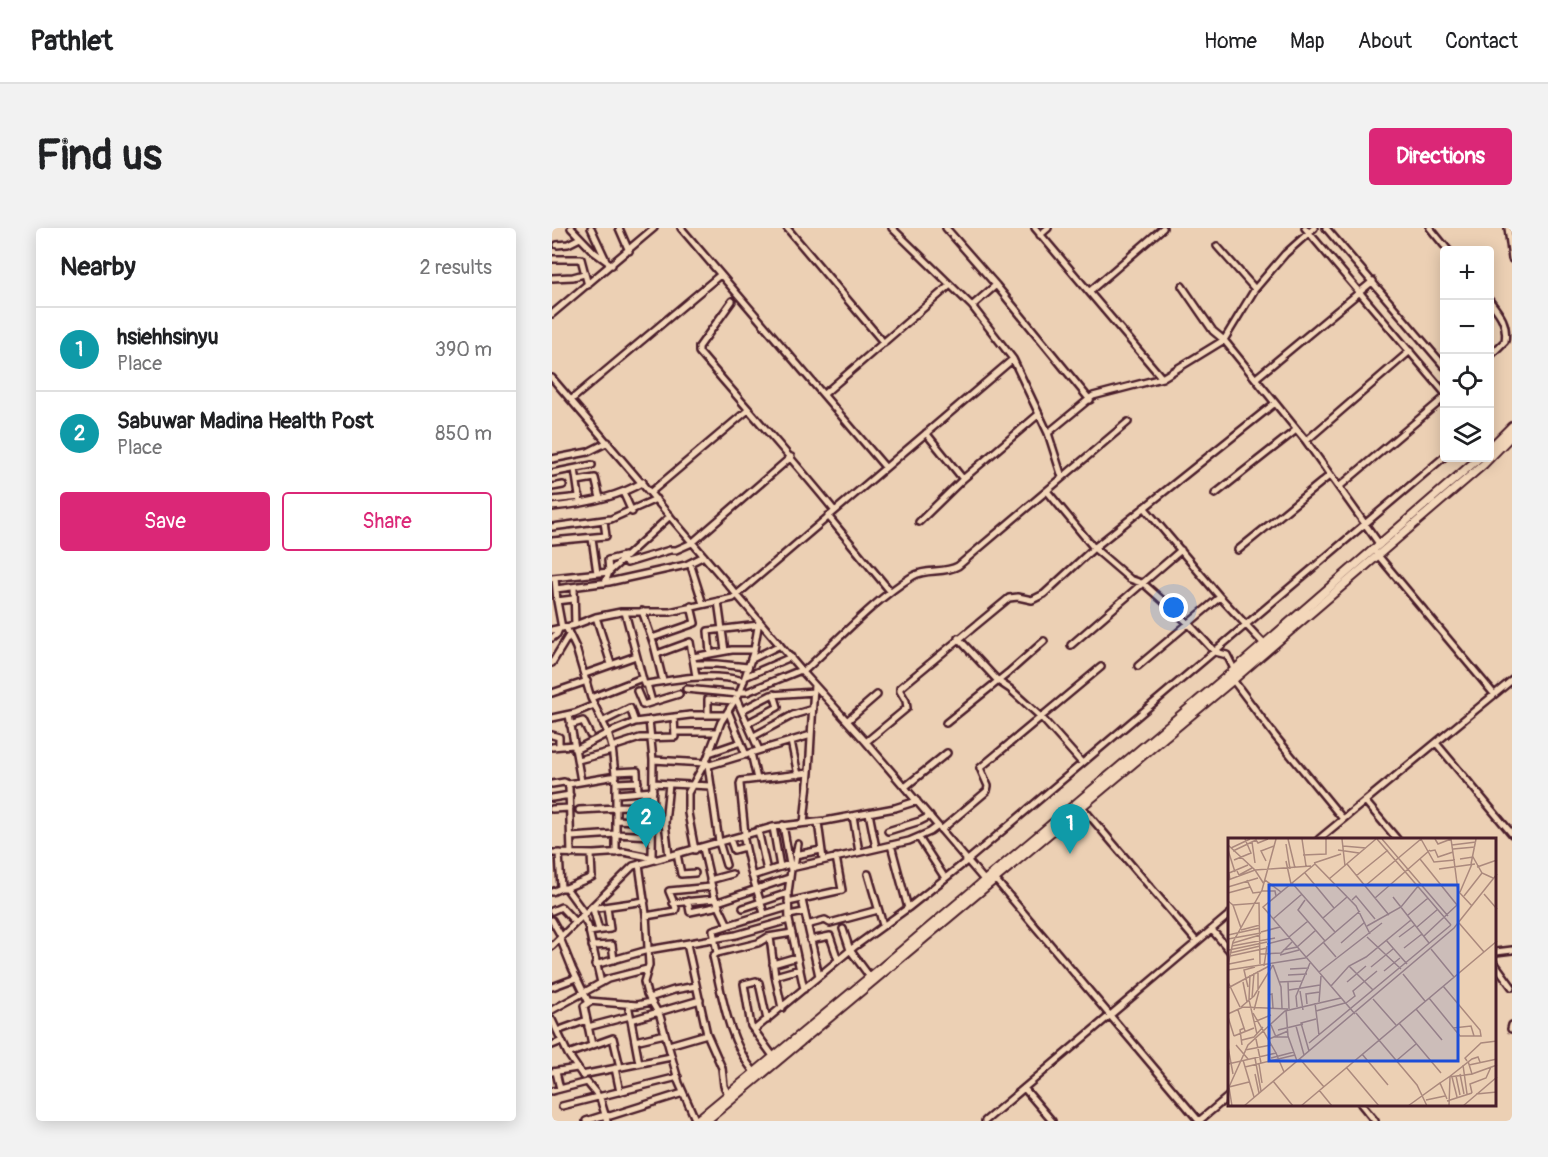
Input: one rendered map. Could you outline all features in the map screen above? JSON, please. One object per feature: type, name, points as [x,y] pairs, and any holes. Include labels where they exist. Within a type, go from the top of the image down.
[{"type":"main road","points":[[1494,442],[1512,426]]},
{"type":"main road","points":[[696,1121],[713,1116],[728,1094],[1235,676],[1264,644],[1484,464],[1512,435]]},
{"type":"main road","points":[[706,1121],[986,882],[995,879],[1235,676],[1376,553],[1380,545],[1474,462]]},
{"type":"street","points":[[571,228],[612,266]]},
{"type":"street","points":[[591,228],[605,260]]},
{"type":"street","points":[[619,228],[629,251]]},
{"type":"street","points":[[552,314],[612,266],[654,228]]},
{"type":"street","points":[[681,228],[885,468]]},
{"type":"street","points":[[787,228],[884,343]]},
{"type":"street","points":[[892,228],[972,306],[1013,358],[1048,433],[1062,477]]},
{"type":"street","points":[[946,228],[1090,400]]},
{"type":"street","points":[[1035,228],[1162,378]]},
{"type":"street","points":[[1040,235],[1048,228]]},
{"type":"street","points":[[1090,291],[1163,228]]},
{"type":"street","points":[[1326,228],[1440,361]]},
{"type":"street","points":[[1430,228],[1445,246]]},
{"type":"street","points":[[1508,228],[1512,260]]},
{"type":"street","points":[[1048,433],[1098,394],[1162,378],[1224,340],[1255,290],[1309,229],[1440,387]]},
{"type":"street","points":[[557,245],[568,244],[580,238]]},
{"type":"street","points":[[1217,246],[1255,290]]},
{"type":"street","points":[[552,260],[581,259],[588,285]]},
{"type":"street","points":[[552,278],[584,274]]},
{"type":"street","points":[[571,400],[720,275]]},
{"type":"street","points":[[1256,378],[1373,281]]},
{"type":"street","points":[[972,306],[996,285]]},
{"type":"street","points":[[824,394],[949,286]]},
{"type":"street","points":[[1182,286],[1213,331],[1224,340],[1306,441],[1380,545]]},
{"type":"street","points":[[732,301],[699,350],[834,510]]},
{"type":"street","points":[[1494,307],[1506,327],[1505,341],[1494,352]]},
{"type":"street","points":[[1306,441],[1410,351]]},
{"type":"street","points":[[552,630],[596,617],[625,612],[670,612],[733,598],[1013,358]]},
{"type":"street","points":[[553,381],[643,482],[759,623],[866,742],[986,882]]},
{"type":"street","points":[[1339,487],[1440,401]]},
{"type":"street","points":[[866,742],[907,708],[900,688],[958,638],[1009,598],[1038,599],[1094,548],[1275,403]]},
{"type":"street","points":[[651,492],[748,410]]},
{"type":"street","points":[[919,522],[963,479],[1039,414]]},
{"type":"street","points":[[708,714],[708,699],[737,697],[802,671],[890,591],[917,573],[947,571],[958,566],[1128,422]]},
{"type":"street","points":[[1215,494],[1296,430]]},
{"type":"street","points":[[926,433],[963,479]]},
{"type":"street","points":[[552,459],[588,452],[608,442]]},
{"type":"street","points":[[623,558],[627,563],[676,550],[692,543],[791,457]]},
{"type":"street","points":[[754,1030],[850,950],[968,860],[1440,460]]},
{"type":"street","points":[[552,473],[592,465]]},
{"type":"street","points":[[575,469],[580,500]]},
{"type":"street","points":[[1238,550],[1329,476]]},
{"type":"street","points":[[577,481],[595,478],[600,498]]},
{"type":"street","points":[[552,500],[600,498],[623,492],[643,482]]},
{"type":"street","points":[[552,487],[563,485]]},
{"type":"street","points":[[1047,491],[1094,548],[1130,579],[1144,584],[1188,623],[1215,652],[1227,655],[1235,676],[1275,736],[1343,819]]},
{"type":"street","points":[[623,492],[632,512]]},
{"type":"street","points":[[552,527],[604,521],[632,512],[657,499]]},
{"type":"street","points":[[552,507],[580,500]]},
{"type":"street","points":[[1144,507],[1220,597],[1264,644]]},
{"type":"street","points":[[616,853],[617,807],[612,749],[608,733],[591,698],[585,674],[569,635],[563,628],[556,601],[554,578],[609,572],[670,516]]},
{"type":"street","points":[[828,516],[890,591]]},
{"type":"street","points":[[552,541],[606,536],[604,521]]},
{"type":"street","points":[[592,538],[597,573]]},
{"type":"street","points":[[638,545],[646,557]]},
{"type":"street","points":[[1071,645],[1181,550]]},
{"type":"street","points":[[1376,553],[1494,694]]},
{"type":"street","points":[[556,589],[605,583],[690,563],[704,556]]},
{"type":"street","points":[[605,583],[609,572],[608,560],[623,558]]},
{"type":"street","points":[[690,563],[703,604]]},
{"type":"street","points":[[574,587],[575,625]]},
{"type":"street","points":[[1138,666],[1220,597]]},
{"type":"street","points":[[556,601],[573,599]]},
{"type":"street","points":[[718,601],[725,651]]},
{"type":"street","points":[[652,638],[695,622],[692,606]]},
{"type":"street","points":[[642,611],[657,654],[663,681]]},
{"type":"street","points":[[625,612],[642,678],[644,684],[647,684],[652,702]]},
{"type":"street","points":[[596,617],[611,664]]},
{"type":"street","points":[[710,653],[707,633],[759,623]]},
{"type":"street","points":[[726,865],[719,842],[707,764],[716,732],[745,679],[752,659],[759,623]]},
{"type":"street","points":[[552,638],[563,628]]},
{"type":"street","points":[[552,663],[569,635]]},
{"type":"street","points":[[958,638],[998,681],[1042,718],[1082,763]]},
{"type":"street","points":[[946,723],[1044,641]]},
{"type":"street","points":[[657,654],[690,642],[696,676]]},
{"type":"street","points":[[752,659],[780,645]]},
{"type":"street","points":[[693,657],[725,651],[754,650]]},
{"type":"street","points":[[585,674],[636,656]]},
{"type":"street","points":[[647,684],[696,676],[745,679],[790,657]]},
{"type":"street","points":[[694,664],[748,667]]},
{"type":"street","points":[[753,876],[780,867],[919,838],[940,828],[987,791],[988,786],[980,768],[1101,667]]},
{"type":"street","points":[[591,698],[642,678]]},
{"type":"street","points":[[1320,838],[1512,680]]},
{"type":"street","points":[[552,693],[587,681]]},
{"type":"street","points":[[804,823],[810,773],[814,685]]},
{"type":"street","points":[[686,688],[737,697]]},
{"type":"street","points":[[637,691],[642,704],[679,694]]},
{"type":"street","points":[[742,710],[774,694],[814,692]]},
{"type":"street","points":[[748,723],[778,707],[774,694]]},
{"type":"street","points":[[847,721],[877,695]]},
{"type":"street","points":[[737,697],[759,750]]},
{"type":"street","points":[[552,718],[569,715],[594,705]]},
{"type":"street","points":[[602,722],[630,708],[635,722]]},
{"type":"street","points":[[754,736],[793,715],[813,709]]},
{"type":"street","points":[[552,747],[574,747],[635,722],[727,713]]},
{"type":"street","points":[[727,713],[749,754],[757,779]]},
{"type":"street","points":[[569,715],[581,781]]},
{"type":"street","points":[[578,760],[640,738],[675,737],[674,717]]},
{"type":"street","points":[[649,720],[653,760],[651,836],[654,858]]},
{"type":"street","points":[[570,725],[583,721],[590,735]]},
{"type":"street","points":[[675,732],[716,732]]},
{"type":"street","points":[[552,735],[559,737],[559,746]]},
{"type":"street","points":[[653,760],[707,764],[811,735]]},
{"type":"street","points":[[791,741],[798,775]]},
{"type":"street","points":[[709,753],[741,742]]},
{"type":"street","points":[[1436,743],[1512,834]]},
{"type":"street","points":[[905,787],[947,753]]},
{"type":"street","points":[[695,850],[688,798],[691,785],[707,764]]},
{"type":"street","points":[[552,784],[579,783],[637,771],[638,792]]},
{"type":"street","points":[[764,913],[745,847],[740,784],[741,781],[810,773]]},
{"type":"street","points":[[616,783],[638,782]]},
{"type":"street","points":[[653,783],[710,786]]},
{"type":"street","points":[[568,784],[571,854]]},
{"type":"street","points":[[669,784],[665,823],[669,856]]},
{"type":"street","points":[[616,794],[653,791]]},
{"type":"street","points":[[552,798],[570,795]]},
{"type":"street","points":[[552,946],[575,922],[592,909],[629,869],[654,858],[703,848],[773,826],[853,816],[917,801]]},
{"type":"street","points":[[1365,801],[1396,838]]},
{"type":"street","points":[[579,810],[652,807]]},
{"type":"street","points":[[1082,807],[1197,942]]},
{"type":"street","points":[[552,809],[570,808]]},
{"type":"street","points":[[869,813],[876,848]]},
{"type":"street","points":[[853,816],[859,852]]},
{"type":"street","points":[[888,831],[930,816]]},
{"type":"street","points":[[617,820],[652,822]]},
{"type":"street","points":[[818,822],[823,859]]},
{"type":"street","points":[[783,825],[791,866]]},
{"type":"street","points":[[773,826],[780,867]]},
{"type":"street","points":[[758,830],[767,872]]},
{"type":"street","points":[[571,837],[616,834],[651,836]]},
{"type":"street","points":[[919,838],[945,878]]},
{"type":"street","points":[[730,839],[735,850],[745,847]]},
{"type":"street","points":[[798,844],[791,866],[788,904],[804,989]]},
{"type":"street","points":[[891,845],[908,908]]},
{"type":"street","points":[[703,848],[717,902],[728,925]]},
{"type":"street","points":[[795,855],[821,850]]},
{"type":"street","points":[[552,853],[632,852],[654,858]]},
{"type":"street","points":[[559,853],[555,863],[564,888],[584,915],[600,983]]},
{"type":"street","points":[[552,892],[592,877],[591,854]]},
{"type":"street","points":[[677,854],[681,874],[695,873]]},
{"type":"street","points":[[717,953],[713,930],[788,904],[842,890],[836,857]]},
{"type":"street","points":[[639,864],[645,902],[648,950],[644,982],[650,1000],[658,1012],[683,1093],[696,1121]]},
{"type":"street","points":[[646,916],[675,911],[669,891],[711,883],[732,874]]},
{"type":"street","points":[[868,874],[883,925]]},
{"type":"street","points":[[552,878],[560,878]]},
{"type":"street","points":[[688,901],[690,912],[789,878]]},
{"type":"street","points":[[995,879],[1199,1121],[1228,1097]]},
{"type":"street","points":[[742,908],[788,893]]},
{"type":"street","points":[[802,900],[819,976]]},
{"type":"street","points":[[592,909],[645,902]]},
{"type":"street","points":[[673,903],[717,902]]},
{"type":"street","points":[[552,911],[561,907],[575,922]]},
{"type":"street","points":[[589,932],[611,928],[607,907]]},
{"type":"street","points":[[592,909],[599,930]]},
{"type":"street","points":[[807,925],[825,920],[830,922],[878,909]]},
{"type":"street","points":[[595,964],[648,950],[714,940],[804,912]]},
{"type":"street","points":[[985,1121],[1228,916]]},
{"type":"street","points":[[553,924],[576,978],[590,1002]]},
{"type":"street","points":[[843,929],[850,950],[870,977]]},
{"type":"street","points":[[1212,930],[1228,949]]},
{"type":"street","points":[[754,1072],[743,1059],[727,1018],[713,956],[758,943],[770,937],[792,933]]},
{"type":"street","points":[[810,940],[830,936],[838,960]]},
{"type":"street","points":[[770,937],[782,1008]]},
{"type":"street","points":[[687,944],[707,1034],[722,1068],[724,1086],[728,1094]]},
{"type":"street","points":[[592,946],[612,945],[614,960]]},
{"type":"street","points":[[1497,952],[1512,950]]},
{"type":"street","points":[[773,964],[797,957]]},
{"type":"street","points":[[1497,966],[1512,987]]},
{"type":"street","points":[[552,1010],[600,983],[622,974],[647,969]]},
{"type":"street","points":[[775,976],[800,969]]},
{"type":"street","points":[[552,987],[576,978]]},
{"type":"street","points":[[767,1020],[759,983],[756,981],[744,984],[750,1023],[773,1056]]},
{"type":"street","points":[[592,1045],[584,1006],[590,1002],[628,1004],[696,986]]},
{"type":"street","points":[[557,1031],[631,1018],[700,1000]]},
{"type":"street","points":[[628,1004],[639,1063]]},
{"type":"street","points":[[552,1020],[568,1054],[600,1098],[606,1118]]},
{"type":"street","points":[[635,1041],[665,1034]]},
{"type":"street","points":[[669,1045],[707,1034]]},
{"type":"street","points":[[568,1054],[613,1038],[620,1092]]},
{"type":"street","points":[[552,1045],[562,1041]]},
{"type":"street","points":[[582,1075],[671,1056]]},
{"type":"street","points":[[560,1089],[554,1072],[577,1068]]},
{"type":"street","points":[[562,1106],[678,1077]]},
{"type":"street","points":[[552,1091],[587,1082]]},
{"type":"street","points":[[1024,1088],[1052,1121]]},
{"type":"street","points":[[585,1121],[606,1118],[683,1093]]},
{"type":"street","points":[[1362,1106],[1375,1121]]},
{"type":"place","name":"Sabuwar Madina Health Post","points":[[646,848]]},
{"type":"place","name":"hsiehhsinyu","points":[[1070,854]]}]
